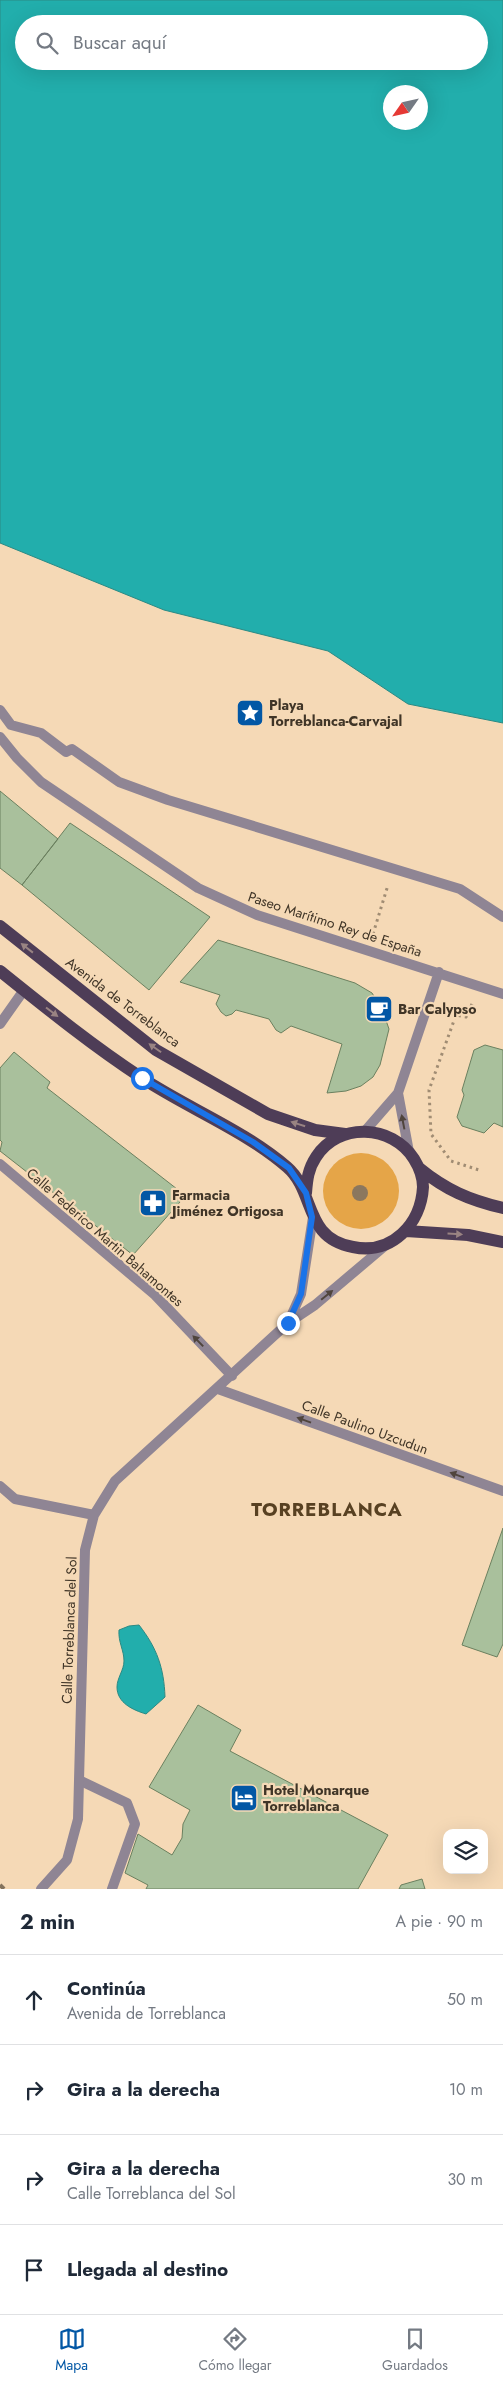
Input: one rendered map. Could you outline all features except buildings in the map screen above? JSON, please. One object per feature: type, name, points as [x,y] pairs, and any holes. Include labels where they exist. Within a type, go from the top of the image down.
[{"type":"main road","name":"Avenida de Torreblanca","points":[[0,926],[156,1050],[268,1114],[315,1130],[345,1134]]},
{"type":"main road","points":[[0,971],[142,1078],[267,1152],[289,1168],[306,1193]]},
{"type":"main road","points":[[365,1131],[382,1133],[397,1140],[409,1152],[419,1168],[423,1184],[422,1201],[416,1218],[406,1231],[387,1244],[370,1248],[345,1244],[323,1232],[312,1217],[306,1193],[308,1174],[316,1157],[329,1143],[345,1134],[365,1131]]},
{"type":"main road","points":[[419,1168],[440,1185],[475,1201],[503,1208]]},
{"type":"main road","points":[[406,1231],[468,1235],[503,1242]]},
{"type":"street","points":[[0,710],[11,725],[41,733],[66,752],[72,749],[119,782],[168,800],[460,889],[503,916]]},
{"type":"street","name":"Paseo Marítimo Rey de España","points":[[0,737],[16,758],[41,782],[198,888],[257,915],[503,994]]},
{"type":"street","points":[[365,1131],[398,1093],[439,972]]},
{"type":"street","points":[[0,1024],[24,990]]},
{"type":"street","points":[[398,1093],[409,1152]]},
{"type":"street","name":"Calle Federico Martin Bahamontes","points":[[0,1164],[155,1295],[232,1376]]},
{"type":"street","name":"Calle Torreblanca del Sol","points":[[288,1323],[301,1294],[312,1217]]},
{"type":"street","name":"Calle Torreblanca del Sol","points":[[43,1887],[67,1860],[78,1820],[85,1550],[94,1515],[115,1481],[218,1389],[288,1323],[330,1293],[387,1244]]},
{"type":"street","name":"Calle Paulino Uzcudun","points":[[218,1389],[503,1492]]},
{"type":"street","points":[[0,1486],[15,1498],[94,1515]]},
{"type":"street","points":[[80,1782],[127,1803],[135,1824],[112,1889]]},
{"type":"path","points":[[367,951],[393,868]]},
{"type":"path","points":[[478,986],[466,1017],[456,1015],[429,1090],[431,1134],[451,1161],[482,1171]]},
{"type":"shaded area","points":[[361,1153],[376,1156],[388,1164],[396,1176],[399,1191],[396,1206],[388,1218],[376,1226],[361,1229],[346,1226],[334,1218],[326,1206],[323,1191],[326,1176],[334,1164],[346,1156]]},
{"type":"water","points":[[0,0],[503,0],[503,723],[408,704],[328,651],[164,610],[0,543]]},
{"type":"water","points":[[139,1625],[155,1650],[163,1677],[165,1697],[146,1714],[131,1708],[123,1702],[117,1687],[124,1661],[119,1630]]},
{"type":"railway","points":[[0,1885],[4,1889]]},
{"type":"place","name":"Playa Torreblanca-Carvajal","points":[[250,713]]},
{"type":"place","name":"Bar Calypso","points":[[379,1009]]},
{"type":"place","name":"Farmacia Jiménez Ortigosa","points":[[153,1203]]},
{"type":"place","name":"Hotel Monarque Torreblanca","points":[[244,1798]]},
{"type":"district","name":"TORREBLANCA","points":[[327,1509]]},
{"type":"route","points":[[142,1078],[253,1142],[289,1168],[306,1193],[312,1217],[301,1294],[288,1323]]}]
